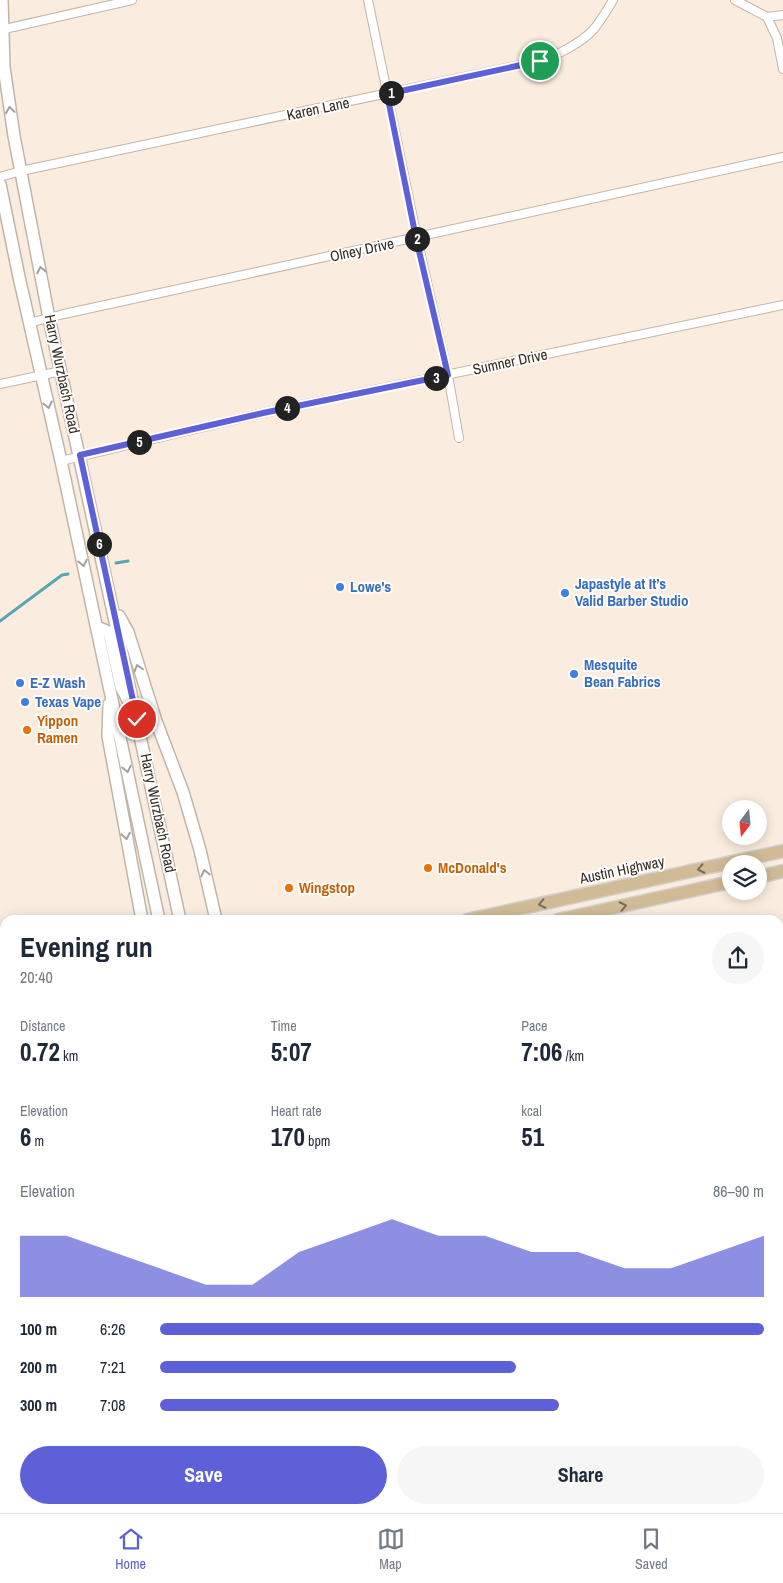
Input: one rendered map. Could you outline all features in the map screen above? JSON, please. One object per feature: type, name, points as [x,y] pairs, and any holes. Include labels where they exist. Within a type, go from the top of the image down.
[{"type":"main road","name":"Harry Wurzbach Road","points":[[2,0],[4,67],[14,136],[49,318],[179,915]]},
{"type":"main road","name":"Harry Wurzbach Road","points":[[0,184],[159,915]]},
{"type":"main road","points":[[112,606],[128,632],[153,714],[183,792],[200,850],[215,915]]},
{"type":"main road","points":[[97,627],[109,632],[121,688],[137,719]]},
{"type":"main road","points":[[110,687],[108,736],[141,915]]},
{"type":"main road","name":"Austin Highway","points":[[490,915],[783,851]]},
{"type":"main road","points":[[767,874],[783,871]]},
{"type":"main road","points":[[581,915],[722,884]]},
{"type":"street","points":[[2,29],[132,0]]},
{"type":"street","points":[[368,0],[416,238],[448,375],[459,438]]},
{"type":"street","name":"Karen Lane","points":[[0,177],[549,58],[568,49],[593,30],[613,0]]},
{"type":"street","points":[[735,0],[767,17],[783,16]]},
{"type":"street","points":[[767,17],[777,38],[783,68]]},
{"type":"street","name":"Olney Drive","points":[[30,323],[783,157]]},
{"type":"street","name":"Sumner Drive","points":[[61,461],[263,413],[783,305]]},
{"type":"street","points":[[0,384],[61,372]]},
{"type":"waterway","points":[[116,563],[128,561]]},
{"type":"waterway","points":[[0,621],[62,575],[68,574]]},
{"type":"place","name":"Lowe's","points":[[340,587]]},
{"type":"place","name":"Japastyle at It’s Valid Barber Studio","points":[[565,593]]},
{"type":"place","name":"Mesquite Bean Fabrics","points":[[574,674]]},
{"type":"place","name":"E-Z Wash","points":[[20,683]]},
{"type":"place","name":"Texas Vape","points":[[25,702]]},
{"type":"place","name":"Yippon Ramen","points":[[27,730]]},
{"type":"place","name":"McDonald's","points":[[428,868]]},
{"type":"place","name":"Wingstop","points":[[289,888]]},
{"type":"route","points":[[137,719],[80,455],[263,413],[448,375],[416,238],[387,94],[540,61]]}]
